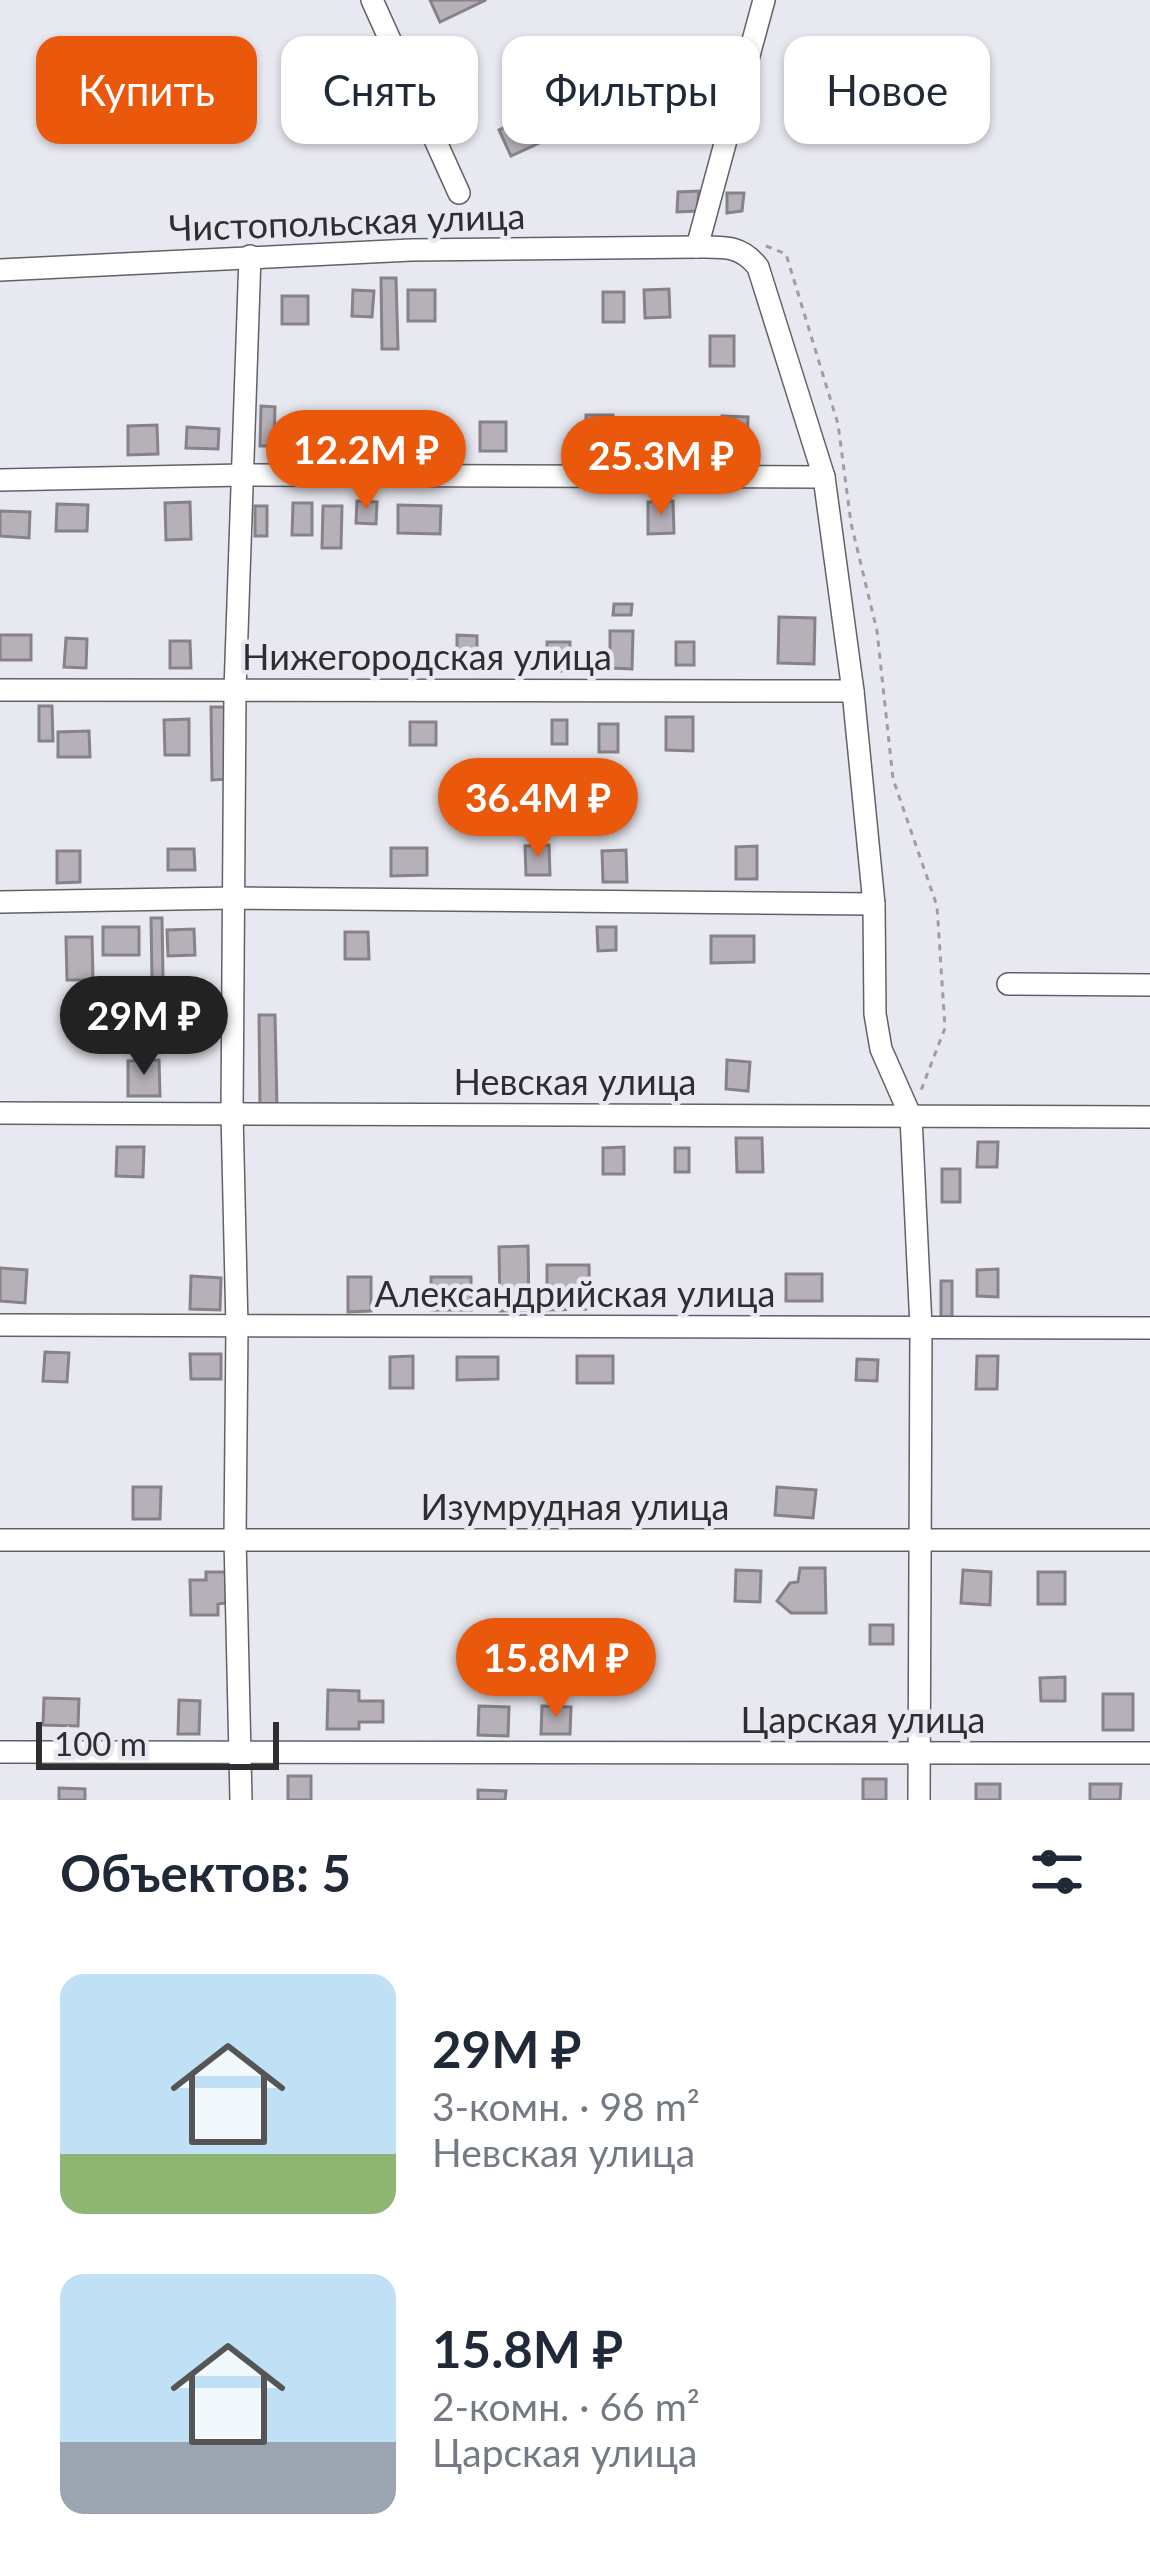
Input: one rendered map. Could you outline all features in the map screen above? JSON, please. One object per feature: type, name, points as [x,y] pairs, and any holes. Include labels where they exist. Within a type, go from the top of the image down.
[{"type":"street","points":[[372,0],[459,193]]},
{"type":"street","points":[[698,247],[764,0]]},
{"type":"street","name":"Чистопольская улица","points":[[0,270],[411,250],[698,247],[747,253]]},
{"type":"street","points":[[747,253],[758,267],[824,477],[854,691],[874,904],[874,1014],[881,1049],[911,1117],[921,1327],[919,1800]]},
{"type":"street","points":[[242,1800],[232,1113],[236,690],[250,256]]},
{"type":"street","points":[[0,480],[243,475],[824,477]]},
{"type":"street","name":"Нижегородская улица","points":[[0,690],[854,691]]},
{"type":"street","points":[[0,902],[234,898],[874,904]]},
{"type":"street","points":[[1008,984],[1150,985]]},
{"type":"street","name":"Невская улица","points":[[0,1113],[1150,1117]]},
{"type":"street","name":"Александрийская улица","points":[[0,1325],[1150,1328]]},
{"type":"street","name":"Изумрудная улица","points":[[0,1540],[1150,1540]]},
{"type":"street","name":"Царская улица","points":[[0,1752],[1150,1753]]},
{"type":"path","points":[[747,253],[763,244],[786,254],[803,303],[838,424],[851,523],[877,631],[892,779],[937,906],[945,1028],[911,1117]]},
{"type":"building","points":[[430,0],[486,0],[440,22]]},
{"type":"building","points":[[505,144],[537,144],[511,156]]},
{"type":"building","points":[[699,191],[697,211],[677,212],[678,192]]},
{"type":"building","points":[[727,193],[744,193],[742,211],[727,213]]},
{"type":"building","points":[[381,278],[396,278],[398,349],[382,349]]},
{"type":"building","points":[[669,289],[670,317],[645,318],[644,290]]},
{"type":"building","points":[[353,290],[374,291],[372,317],[352,316]]},
{"type":"building","points":[[408,290],[435,290],[435,321],[408,321]]},
{"type":"building","points":[[603,292],[624,292],[624,322],[603,322]]},
{"type":"building","points":[[282,296],[308,296],[308,324],[282,324]]},
{"type":"building","points":[[710,336],[734,336],[734,366],[710,366]]},
{"type":"building","points":[[261,406],[275,407],[274,446],[260,446]]},
{"type":"building","points":[[586,415],[613,415],[614,450],[587,451]]},
{"type":"building","points":[[722,416],[748,417],[747,450],[720,449]]},
{"type":"building","points":[[382,417],[383,453],[349,454],[348,418]]},
{"type":"building","points":[[282,421],[312,421],[312,455],[282,454]]},
{"type":"building","points":[[442,421],[443,453],[414,454],[413,422]]},
{"type":"building","points":[[480,422],[506,422],[506,451],[480,451]]},
{"type":"building","points":[[157,425],[158,454],[128,455],[128,426]]},
{"type":"building","points":[[187,427],[219,429],[218,449],[186,448]]},
{"type":"building","points":[[357,501],[377,502],[376,524],[356,523]]},
{"type":"building","points":[[673,501],[674,533],[648,534],[648,502]]},
{"type":"building","points":[[190,502],[191,539],[166,540],[165,503]]},
{"type":"building","points":[[293,503],[312,503],[312,535],[292,535]]},
{"type":"building","points":[[57,504],[88,505],[87,531],[56,531]]},
{"type":"building","points":[[398,505],[441,506],[440,534],[398,533]]},
{"type":"building","points":[[255,506],[267,506],[267,536],[255,536]]},
{"type":"building","points":[[323,506],[342,506],[341,548],[322,548]]},
{"type":"building","points":[[0,511],[30,512],[29,538],[0,536]]},
{"type":"building","points":[[614,604],[632,604],[631,615],[613,615]]},
{"type":"building","points":[[779,617],[815,618],[814,664],[778,663]]},
{"type":"building","points":[[610,631],[633,631],[632,669],[610,668]]},
{"type":"building","points":[[0,635],[31,635],[31,660],[0,660]]},
{"type":"building","points":[[457,635],[477,636],[477,664],[457,664]]},
{"type":"building","points":[[66,638],[87,639],[86,668],[64,667]]},
{"type":"building","points":[[170,641],[190,641],[191,668],[170,668]]},
{"type":"building","points":[[547,642],[570,642],[570,671],[548,671]]},
{"type":"building","points":[[676,642],[694,642],[694,665],[676,665]]},
{"type":"building","points":[[39,706],[52,706],[53,741],[39,741]]},
{"type":"building","points":[[211,707],[226,707],[228,779],[212,780]]},
{"type":"building","points":[[666,717],[693,717],[693,751],[666,750]]},
{"type":"building","points":[[189,719],[189,755],[165,755],[164,720]]},
{"type":"building","points":[[552,720],[567,720],[567,744],[552,744]]},
{"type":"building","points":[[410,722],[436,722],[436,745],[410,745]]},
{"type":"building","points":[[599,724],[618,724],[618,752],[599,752]]},
{"type":"building","points":[[89,731],[90,757],[58,757],[58,732]]},
{"type":"building","points":[[549,845],[550,875],[526,875],[525,846]]},
{"type":"building","points":[[757,846],[757,879],[736,879],[736,847]]},
{"type":"building","points":[[391,848],[427,848],[427,875],[391,876]]},
{"type":"building","points":[[168,849],[194,849],[195,870],[168,870]]},
{"type":"building","points":[[626,850],[627,882],[603,882],[602,851]]},
{"type":"building","points":[[57,851],[80,851],[80,882],[57,883]]},
{"type":"building","points":[[151,918],[162,918],[163,978],[152,978]]},
{"type":"building","points":[[103,927],[139,927],[139,955],[103,955]]},
{"type":"building","points":[[597,927],[616,927],[616,950],[598,951]]},
{"type":"building","points":[[194,929],[195,955],[168,956],[167,930]]},
{"type":"building","points":[[345,932],[368,932],[369,959],[345,959]]},
{"type":"building","points":[[711,936],[754,936],[754,962],[711,963]]},
{"type":"building","points":[[66,937],[92,937],[93,980],[67,980]]},
{"type":"building","points":[[259,1015],[275,1015],[277,1107],[260,1107]]},
{"type":"building","points":[[159,1060],[160,1096],[128,1096],[128,1061]]},
{"type":"building","points":[[727,1060],[750,1062],[748,1091],[726,1089]]},
{"type":"building","points":[[736,1138],[762,1138],[763,1172],[737,1172]]},
{"type":"building","points":[[978,1142],[998,1142],[997,1167],[977,1167]]},
{"type":"building","points":[[117,1147],[144,1147],[143,1177],[116,1176]]},
{"type":"building","points":[[624,1147],[624,1174],[603,1174],[603,1148]]},
{"type":"building","points":[[675,1148],[689,1148],[689,1172],[675,1172]]},
{"type":"building","points":[[942,1169],[960,1169],[960,1202],[942,1202]]},
{"type":"building","points":[[528,1246],[529,1310],[500,1311],[499,1247]]},
{"type":"building","points":[[547,1265],[589,1265],[590,1309],[547,1310]]},
{"type":"building","points":[[0,1268],[27,1270],[25,1303],[0,1301]]},
{"type":"building","points":[[998,1269],[998,1297],[977,1296],[977,1270]]},
{"type":"building","points":[[786,1274],[822,1274],[822,1301],[786,1301]]},
{"type":"building","points":[[191,1276],[221,1278],[220,1310],[190,1309]]},
{"type":"building","points":[[348,1277],[371,1277],[371,1311],[348,1312]]},
{"type":"building","points":[[431,1277],[471,1277],[471,1310],[431,1310]]},
{"type":"building","points":[[941,1281],[952,1281],[952,1317],[941,1317]]},
{"type":"building","points":[[45,1352],[69,1353],[67,1382],[43,1381]]},
{"type":"building","points":[[190,1354],[221,1354],[221,1379],[191,1379]]},
{"type":"building","points":[[413,1356],[413,1388],[390,1388],[390,1357]]},
{"type":"building","points":[[577,1356],[613,1356],[613,1383],[577,1383]]},
{"type":"building","points":[[977,1356],[998,1356],[997,1389],[976,1389]]},
{"type":"building","points":[[457,1357],[498,1357],[498,1379],[457,1380]]},
{"type":"building","points":[[857,1359],[878,1360],[877,1381],[856,1380]]},
{"type":"building","points":[[133,1487],[161,1487],[160,1519],[133,1519]]},
{"type":"building","points":[[777,1487],[816,1490],[813,1518],[775,1515]]},
{"type":"building","points":[[800,1568],[825,1568],[826,1613],[791,1613],[777,1601],[790,1583],[798,1582]]},
{"type":"building","points":[[736,1570],[761,1571],[760,1602],[735,1601]]},
{"type":"building","points":[[963,1570],[991,1572],[990,1605],[961,1603]]},
{"type":"building","points":[[206,1572],[226,1572],[226,1603],[218,1604],[218,1615],[191,1615],[190,1580],[206,1580]]},
{"type":"building","points":[[1038,1572],[1065,1572],[1065,1604],[1038,1604]]},
{"type":"building","points":[[870,1625],[893,1625],[893,1644],[870,1644]]},
{"type":"building","points":[[1065,1677],[1065,1701],[1041,1701],[1040,1678]]},
{"type":"building","points":[[328,1690],[359,1691],[359,1701],[383,1701],[383,1722],[359,1722],[359,1729],[327,1729]]},
{"type":"building","points":[[1103,1694],[1133,1694],[1133,1730],[1103,1730]]},
{"type":"building","points":[[44,1698],[79,1699],[78,1726],[43,1725]]},
{"type":"building","points":[[179,1700],[200,1701],[199,1734],[178,1734]]},
{"type":"building","points":[[479,1706],[509,1707],[508,1736],[478,1735]]},
{"type":"building","points":[[542,1706],[571,1707],[570,1734],[541,1734]]},
{"type":"building","points":[[288,1776],[311,1776],[311,1800],[288,1800]]},
{"type":"building","points":[[863,1779],[886,1779],[886,1800],[863,1800]]},
{"type":"building","points":[[976,1784],[1000,1784],[1000,1800],[976,1800]]},
{"type":"building","points":[[1090,1784],[1121,1784],[1120,1800],[1090,1800]]},
{"type":"building","points":[[59,1788],[85,1789],[85,1800],[59,1800]]},
{"type":"building","points":[[478,1790],[506,1791],[505,1800],[478,1800]]}]
